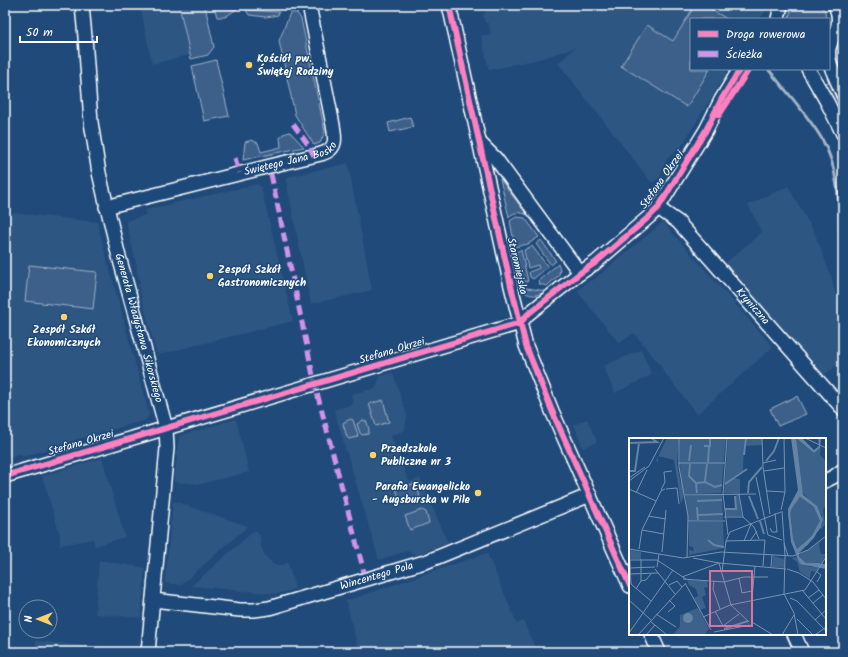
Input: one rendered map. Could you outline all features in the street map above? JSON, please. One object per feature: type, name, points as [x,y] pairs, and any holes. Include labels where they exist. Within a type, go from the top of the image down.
[{"type":"street","name":"Generała Władysława Sikorskiego","points":[[82,5],[86,36],[91,122],[106,207],[166,428],[167,448],[148,652]]},
{"type":"street","name":"Świętego Jana Bosko","points":[[106,207],[321,154],[332,149],[335,140],[332,120],[309,5]]},
{"type":"street","name":"Staromiejska","points":[[449,5],[526,346],[590,495],[626,569],[629,582]]},
{"type":"street","points":[[831,38],[838,22],[838,12],[835,5]]},
{"type":"street","points":[[830,60],[843,94]]},
{"type":"street","name":"Stefana Okrzei","points":[[6,475],[520,323],[528,314],[595,263],[658,208],[706,130],[720,100],[739,70]]},
{"type":"street","name":"Stefana Okrzei","points":[[706,130],[716,120],[748,70]]},
{"type":"street","points":[[809,70],[828,102],[843,134]]},
{"type":"street","points":[[479,142],[496,159],[580,273]]},
{"type":"street","name":"Kryniczna","points":[[658,208],[678,222],[843,409]]},
{"type":"street","points":[[826,480],[843,470]]},
{"type":"street","name":"Wincentego Pola","points":[[153,600],[240,610],[269,608],[428,561],[590,495]]},
{"type":"street","points":[[651,635],[659,652]]},
{"type":"street","points":[[794,635],[802,652]]},
{"type":"shaded area","points":[[135,5],[179,5],[190,55],[152,64],[141,10],[136,9]]},
{"type":"shaded area","points":[[179,5],[205,6],[214,47],[208,55],[191,59]]},
{"type":"shaded area","points":[[484,5],[766,5],[767,9],[761,18],[690,18],[690,70],[728,70],[681,147],[666,160],[660,177],[652,183],[558,63],[576,47],[543,58],[489,70],[481,36],[491,34],[488,23],[485,23],[483,14],[486,13]]},
{"type":"shaded area","points":[[695,5],[704,5],[725,18],[690,18],[690,70],[709,70],[687,107],[621,66],[647,25],[673,41]]},
{"type":"shaded area","points":[[796,5],[820,5],[825,11],[826,18],[789,18],[790,13]]},
{"type":"shaded area","points":[[214,6],[237,9],[225,17],[217,17]]},
{"type":"shaded area","points":[[246,10],[279,12],[278,15],[266,17],[249,15]]},
{"type":"shaded area","points":[[290,13],[297,13],[301,19],[325,132],[320,143],[314,145],[295,115],[279,41]]},
{"type":"shaded area","points":[[843,27],[843,64],[837,70],[833,50]]},
{"type":"shaded area","points":[[216,60],[229,116],[204,121],[192,66]]},
{"type":"shaded area","points":[[830,82],[842,115],[841,116],[823,83]]},
{"type":"shaded area","points":[[410,117],[413,127],[390,132],[388,123]]},
{"type":"shaded area","points":[[290,132],[304,147],[243,160],[245,142],[252,140],[258,143],[261,152],[281,147],[280,138],[283,134]]},
{"type":"shaded area","points":[[348,163],[372,290],[311,304],[286,181],[287,177]]},
{"type":"shaded area","points":[[500,179],[527,215],[518,213],[509,217]]},
{"type":"shaded area","name":"Zespół Szkół Gastronomicznych","points":[[258,184],[261,187],[293,321],[157,355],[138,285],[140,284],[137,267],[126,221],[146,215],[145,210]]},
{"type":"shaded area","points":[[788,186],[814,232],[831,276],[843,314],[843,361],[823,376],[723,265],[762,232],[748,205]]},
{"type":"shaded area","name":"Zespół Szkół Ekonomicznych","points":[[5,212],[97,222],[149,414],[146,420],[22,457],[21,453],[14,455],[14,457],[11,458],[5,457]]},
{"type":"shaded area","points":[[516,217],[525,218],[539,237],[528,244],[515,247],[510,221]]},
{"type":"shaded area","points":[[663,222],[773,347],[697,414],[634,333],[619,343],[577,291],[590,280],[592,281]]},
{"type":"shaded area","points":[[541,240],[556,261],[551,265],[536,244]]},
{"type":"shaded area","points":[[532,246],[548,267],[533,279],[530,277],[529,272],[539,268],[538,265],[528,268],[524,250]]},
{"type":"shaded area","points":[[521,250],[527,282],[522,280],[516,252]]},
{"type":"shaded area","points":[[558,264],[560,269],[559,275],[547,286],[539,284],[538,281]]},
{"type":"shaded area","points":[[29,265],[97,272],[93,309],[25,301]]},
{"type":"shaded area","points":[[521,287],[546,291],[532,295],[526,293]]},
{"type":"shaded area","points":[[641,350],[652,375],[615,393],[603,366]]},
{"type":"shaded area","name":"Przedszkole Publiczne nr 3","points":[[393,373],[407,415],[405,430],[391,436],[409,482],[420,478],[448,543],[416,555],[407,551],[379,560],[334,410],[353,404],[351,394],[376,388],[380,376]]},
{"type":"shaded area","points":[[797,396],[806,414],[778,426],[770,409]]},
{"type":"shaded area","points":[[383,400],[389,422],[376,426],[369,404]]},
{"type":"shaded area","points":[[236,419],[249,472],[201,484],[174,482],[179,436]]},
{"type":"shaded area","points":[[351,419],[353,420],[358,435],[357,437],[349,439],[343,424]]},
{"type":"shaded area","points":[[587,419],[597,442],[583,448],[574,425]]},
{"type":"shaded area","points":[[363,420],[367,422],[369,430],[368,434],[362,435],[357,424]]},
{"type":"shaded area","points":[[102,458],[125,537],[95,546],[93,539],[62,545],[60,547],[60,535],[42,476]]},
{"type":"shaded area","points":[[413,484],[417,485],[420,497],[401,504],[396,489]]},
{"type":"shaded area","points":[[173,501],[248,526],[181,585],[165,583]]},
{"type":"shaded area","points":[[422,510],[426,512],[429,523],[410,530],[405,516]]},
{"type":"shaded area","points":[[255,530],[260,536],[261,546],[265,556],[273,564],[279,566],[288,563],[295,589],[277,594],[191,586]]},
{"type":"shaded area","points":[[487,553],[517,624],[523,621],[537,652],[359,652],[346,601]]},
{"type":"shaded area","points":[[99,560],[145,568],[141,618],[95,614]]},
{"type":"shaded area","points":[[36,641],[85,646],[138,652],[36,652]]},
{"type":"waterway","points":[[769,70],[810,121],[822,139],[827,150],[837,184],[843,267]]},
{"type":"marked path","points":[[293,124],[309,146],[314,156]]},
{"type":"marked path","points":[[235,158],[239,173]]},
{"type":"marked path","points":[[271,174],[315,385],[364,572]]},
{"type":"cycle path","points":[[449,5],[511,286],[526,346],[552,411],[629,584]]},
{"type":"cycle path","points":[[5,476],[520,323],[528,314],[595,263],[658,208],[706,130],[721,100],[739,70]]},
{"type":"cycle path","points":[[719,115],[748,70]]},
{"type":"place","name":"Kościół pw. Świętej Rodziny","points":[[249,65]]},
{"type":"place","name":"Zespół Szkół Gastronomicznych","points":[[210,276]]},
{"type":"place","name":"Zespół Szkół Ekonomicznych","points":[[64,317]]},
{"type":"place","name":"Przedszkole Publiczne nr 3","points":[[373,455]]},
{"type":"place","name":"Parafia Ewangelicko - Augsburska w Pile","points":[[478,493]]}]
